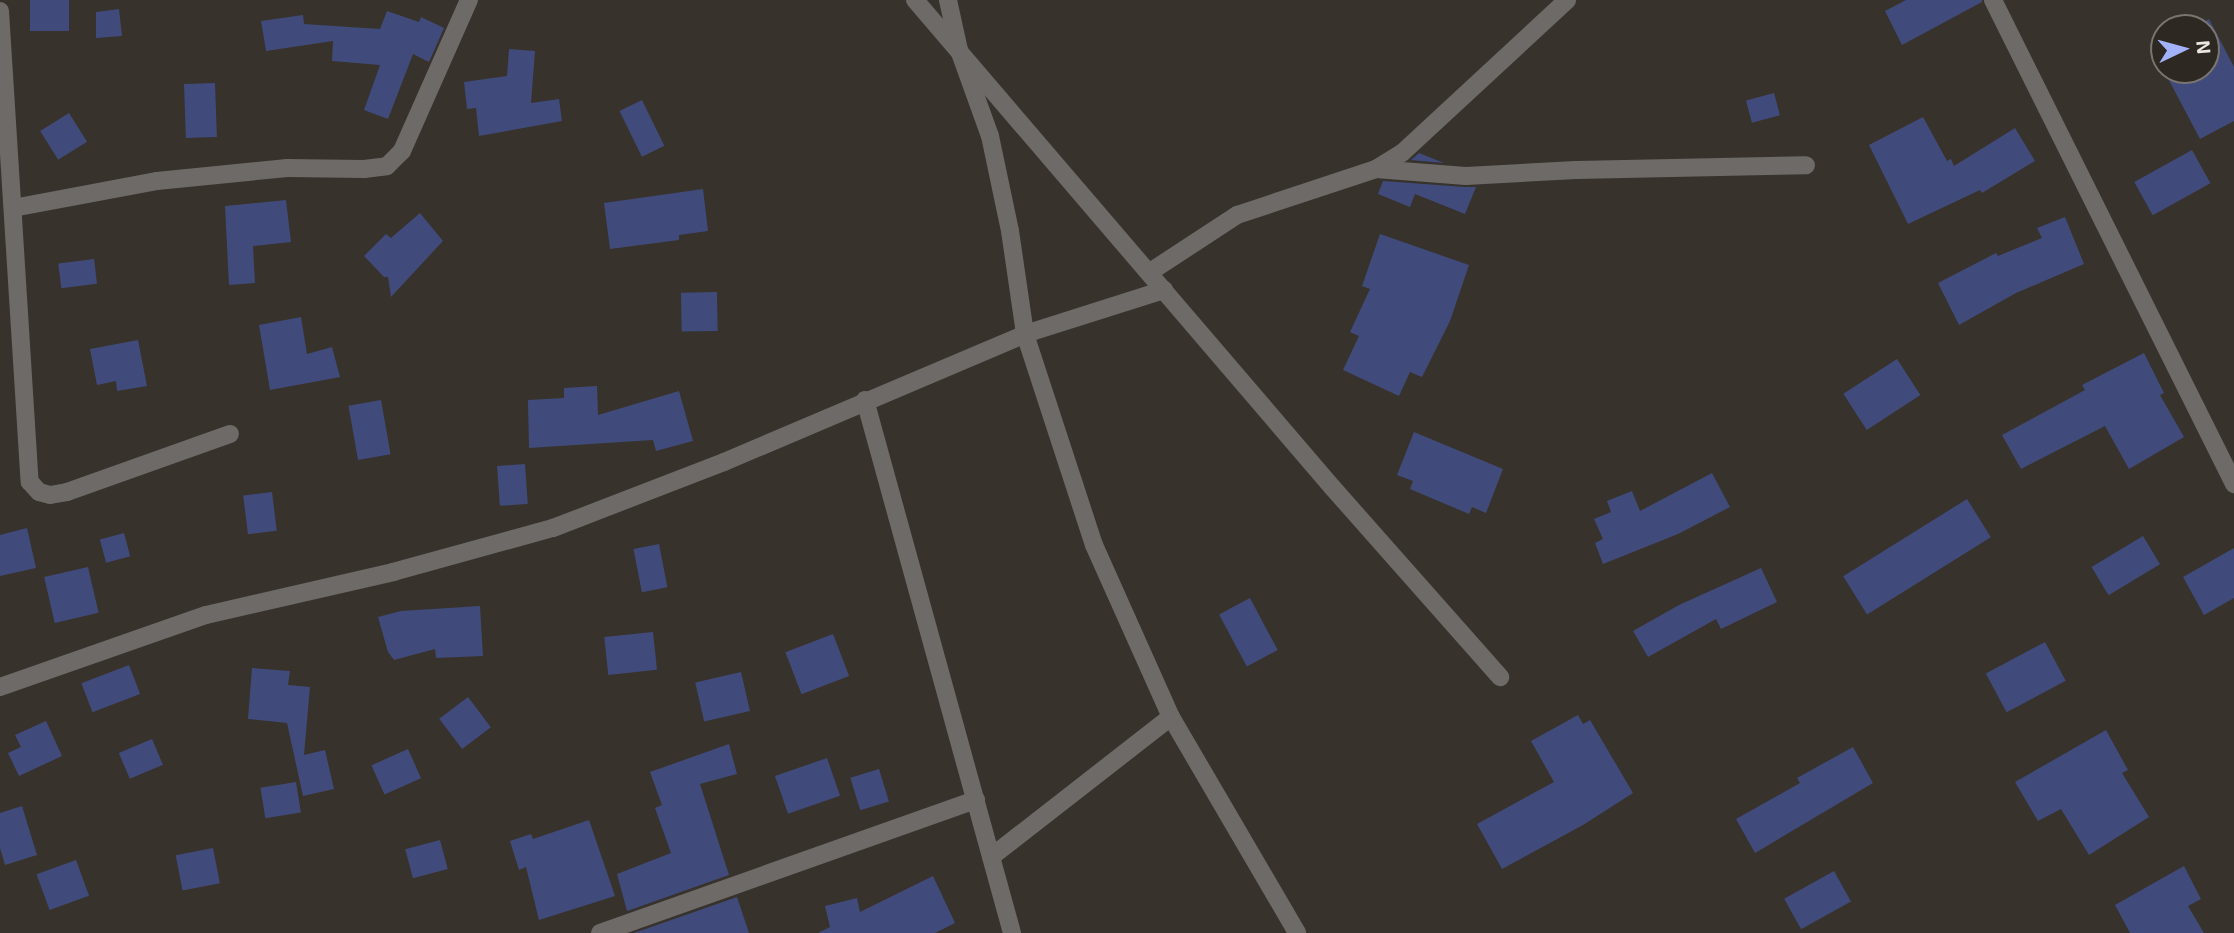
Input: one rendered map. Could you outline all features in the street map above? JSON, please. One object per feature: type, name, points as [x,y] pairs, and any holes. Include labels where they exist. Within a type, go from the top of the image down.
[{"type":"street","points":[[13,208],[157,181],[287,167],[364,169],[387,166],[402,151],[469,0]]},
{"type":"street","points":[[915,0],[1332,487],[1500,677]]},
{"type":"street","points":[[948,0],[959,50],[990,136],[1010,231],[1025,334],[1094,545],[1171,717],[1297,933]]},
{"type":"street","points":[[1150,272],[1237,215],[1268,202],[1376,169],[1402,153],[1567,0]]},
{"type":"street","points":[[1993,0],[2232,476]]},
{"type":"street","points":[[0,11],[30,482],[38,492],[50,495],[67,492],[230,434]]},
{"type":"street","points":[[1376,169],[1466,176],[1576,170],[1806,165]]},
{"type":"street","points":[[0,687],[206,615],[393,572],[553,528],[724,462],[1025,334],[1164,290]]},
{"type":"street","points":[[866,400],[1012,933]]},
{"type":"street","points":[[991,857],[1171,717]]},
{"type":"street","points":[[600,933],[976,800]]},
{"type":"building","points":[[30,0],[69,0],[69,31],[30,31]]},
{"type":"building","points":[[1906,0],[1982,2],[1902,45],[1885,11]]},
{"type":"building","points":[[119,9],[122,36],[96,38],[96,12]]},
{"type":"building","points":[[387,11],[419,22],[421,17],[444,28],[429,62],[413,54],[388,119],[364,110],[380,65],[332,61],[333,41],[266,51],[261,21],[303,15],[304,24],[380,29]]},
{"type":"building","points":[[2220,40],[2234,67],[2234,121],[2200,139],[2171,84],[2220,84]]},
{"type":"building","points":[[509,49],[535,51],[531,103],[559,99],[562,121],[479,136],[476,108],[467,109],[464,82],[507,76]]},
{"type":"building","points":[[215,83],[217,137],[186,138],[184,84]]},
{"type":"building","points":[[1774,93],[1780,115],[1752,123],[1746,101]]},
{"type":"building","points":[[642,100],[664,146],[642,157],[620,111]]},
{"type":"building","points":[[69,113],[87,142],[58,160],[40,131]]},
{"type":"building","points":[[1923,117],[1947,161],[1951,159],[1954,166],[2015,128],[2035,161],[1982,193],[1980,190],[1908,224],[1869,145]]},
{"type":"building","points":[[2192,150],[2210,183],[2153,215],[2134,182]]},
{"type":"building","points":[[1419,153],[1444,163],[1411,160]]},
{"type":"building","points":[[1383,181],[1476,187],[1465,214],[1415,194],[1410,207],[1378,194]]},
{"type":"building","points":[[703,189],[708,231],[679,235],[679,240],[610,249],[604,203]]},
{"type":"building","points":[[286,200],[291,242],[253,246],[255,283],[229,285],[225,206]]},
{"type":"building","points":[[420,213],[443,241],[391,297],[388,277],[384,277],[364,256],[386,234],[391,238]]},
{"type":"building","points":[[2065,217],[2084,264],[2016,293],[1959,325],[1938,283],[1996,253],[1998,256],[2042,238],[2037,228]]},
{"type":"building","points":[[1380,234],[1469,265],[1450,321],[1422,377],[1410,372],[1399,396],[1343,370],[1359,336],[1350,332],[1370,289],[1362,286]]},
{"type":"building","points":[[94,259],[97,284],[61,288],[58,263]]},
{"type":"building","points":[[717,292],[718,331],[682,332],[681,293]]},
{"type":"building","points":[[301,317],[307,354],[332,347],[340,377],[270,390],[259,325]]},
{"type":"building","points":[[138,340],[147,386],[117,391],[116,381],[97,385],[90,349]]},
{"type":"building","points":[[2144,353],[2164,393],[2160,395],[2184,437],[2129,469],[2105,426],[2021,469],[2002,435],[2085,390],[2082,385]]},
{"type":"building","points":[[1897,359],[1920,395],[1867,430],[1843,394]]},
{"type":"building","points":[[597,386],[598,415],[679,391],[693,441],[656,451],[653,440],[529,448],[528,400],[564,398],[564,388]]},
{"type":"building","points":[[381,400],[391,454],[358,460],[349,406]]},
{"type":"building","points":[[1414,432],[1503,469],[1486,513],[1472,507],[1469,514],[1410,489],[1413,481],[1397,475]]},
{"type":"building","points":[[525,464],[528,504],[500,506],[497,466]]},
{"type":"building","points":[[1712,473],[1730,507],[1678,534],[1603,564],[1595,543],[1603,539],[1594,519],[1611,512],[1607,501],[1632,491],[1640,511]]},
{"type":"building","points":[[272,492],[277,531],[248,534],[243,496]]},
{"type":"building","points":[[1967,499],[1991,537],[1867,615],[1843,576]]},
{"type":"building","points":[[27,528],[36,568],[0,576],[0,535]]},
{"type":"building","points":[[124,533],[130,556],[106,563],[100,539]]},
{"type":"building","points":[[2143,536],[2160,564],[2109,595],[2092,567]]},
{"type":"building","points":[[659,544],[667,587],[642,592],[633,549]]},
{"type":"building","points":[[2234,548],[2234,598],[2204,615],[2183,577]]},
{"type":"building","points":[[88,567],[99,613],[55,623],[44,577]]},
{"type":"building","points":[[1761,568],[1777,602],[1721,629],[1716,619],[1648,657],[1633,631],[1679,605]]},
{"type":"building","points":[[1250,598],[1278,650],[1247,667],[1219,614]]},
{"type":"building","points":[[480,606],[483,656],[436,658],[435,649],[394,660],[388,652],[378,617],[401,611]]},
{"type":"building","points":[[653,632],[657,670],[608,675],[604,637]]},
{"type":"building","points":[[833,634],[849,676],[802,694],[785,652]]},
{"type":"building","points":[[2045,642],[2066,681],[2006,712],[1986,673]]},
{"type":"building","points":[[129,665],[140,694],[92,712],[81,683]]},
{"type":"building","points":[[252,668],[290,671],[288,685],[310,687],[304,755],[325,750],[334,789],[303,796],[287,723],[248,719]]},
{"type":"building","points":[[741,672],[750,711],[704,722],[695,683]]},
{"type":"building","points":[[468,697],[491,727],[462,749],[439,719]]},
{"type":"building","points":[[1578,715],[1583,724],[1590,720],[1633,793],[1583,825],[1502,869],[1477,824],[1554,782],[1531,741]]},
{"type":"building","points":[[46,721],[62,756],[19,776],[8,753],[21,747],[15,735]]},
{"type":"building","points":[[2106,730],[2128,770],[2122,773],[2149,817],[2089,855],[2061,809],[2038,821],[2015,782]]},
{"type":"building","points":[[152,739],[163,765],[130,779],[119,753]]},
{"type":"building","points":[[729,744],[737,774],[700,784],[729,875],[627,911],[617,874],[671,853],[655,808],[662,805],[650,772]]},
{"type":"building","points":[[1853,747],[1873,783],[1755,853],[1736,819],[1800,783],[1797,778]]},
{"type":"building","points":[[408,749],[421,778],[384,795],[371,765]]},
{"type":"building","points":[[827,758],[840,796],[788,814],[775,776]]},
{"type":"building","points":[[879,769],[889,802],[860,810],[850,778]]},
{"type":"building","points":[[296,782],[301,813],[265,818],[260,788]]},
{"type":"building","points":[[22,806],[37,855],[5,865],[0,848],[0,813]]},
{"type":"building","points":[[589,820],[615,896],[539,920],[526,867],[519,870],[510,841],[531,834],[533,839]]},
{"type":"building","points":[[440,840],[448,869],[413,878],[405,849]]},
{"type":"building","points":[[213,848],[220,883],[183,891],[176,855]]},
{"type":"building","points":[[76,860],[89,896],[50,910],[37,874]]},
{"type":"building","points":[[2184,866],[2201,899],[2188,906],[2204,933],[2130,933],[2115,905]]},
{"type":"building","points":[[1834,871],[1851,902],[1801,929],[1784,899]]},
{"type":"building","points":[[933,876],[955,923],[935,933],[818,933],[830,927],[825,906],[857,898],[860,912]]},
{"type":"building","points":[[737,897],[749,933],[634,933]]}]
